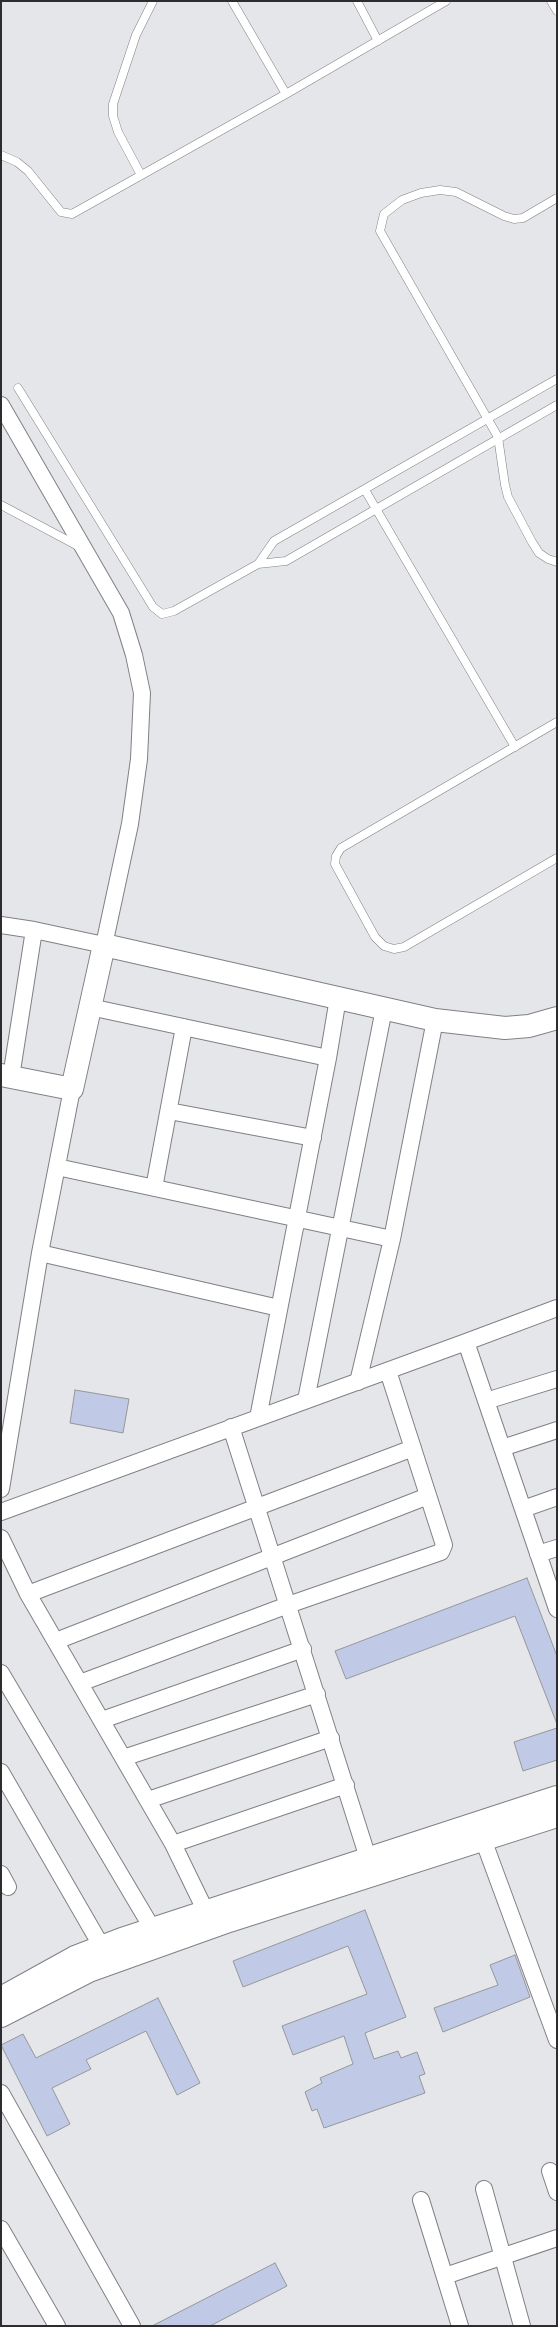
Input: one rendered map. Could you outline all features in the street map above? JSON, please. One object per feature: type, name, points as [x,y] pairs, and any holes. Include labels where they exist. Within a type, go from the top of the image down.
[{"type":"street","points":[[1,405],[121,613],[134,655],[142,693],[140,759],[131,814],[73,1082],[40,1253],[1,1489]]},
{"type":"street","points":[[1,925],[104,945],[435,1020],[505,1028],[529,1026],[557,1018]]},
{"type":"street","points":[[34,930],[7,1069],[73,1082]]},
{"type":"street","points":[[258,1418],[313,1138],[338,998]]},
{"type":"street","points":[[90,1007],[328,1058]]},
{"type":"street","points":[[306,1400],[384,1009]]},
{"type":"street","points":[[358,1382],[392,1239],[435,1020]]},
{"type":"street","points":[[154,1188],[184,1027]]},
{"type":"street","points":[[169,1111],[313,1138]]},
{"type":"street","points":[[57,1167],[392,1239]]},
{"type":"street","points":[[40,1253],[279,1308]]},
{"type":"street","points":[[1,1512],[557,1308]]},
{"type":"street","points":[[466,1342],[556,1605]]},
{"type":"street","points":[[80,1683],[288,1605],[441,1552],[444,1544],[388,1370]]},
{"type":"street","points":[[486,1401],[557,1379]]},
{"type":"street","points":[[231,1427],[368,1858]]},
{"type":"street","points":[[502,1448],[557,1430]]},
{"type":"street","points":[[28,1594],[413,1448]]},
{"type":"street","points":[[56,1642],[428,1496]]},
{"type":"street","points":[[523,1508],[557,1497]]},
{"type":"street","points":[[1,1539],[28,1594],[173,1844],[209,1919]]},
{"type":"street","points":[[538,1554],[557,1548]]},
{"type":"street","points":[[102,1720],[303,1650]]},
{"type":"street","points":[[1,1673],[152,1928]]},
{"type":"street","points":[[124,1758],[317,1694]]},
{"type":"street","points":[[148,1800],[331,1738]]},
{"type":"street","points":[[1,1772],[102,1947]]},
{"type":"street","points":[[173,1844],[346,1784]]},
{"type":"street","points":[[1,1998],[75,1958],[152,1928],[209,1919],[480,1831],[557,1796]]},
{"type":"street","points":[[1,2016],[89,1971],[209,1919],[368,1858],[480,1831],[557,1816]]},
{"type":"street","points":[[480,1831],[557,2040]]},
{"type":"street","points":[[1,2093],[132,2326]]},
{"type":"street","points":[[550,2171],[557,2192]]},
{"type":"street","points":[[484,2189],[522,2326]]},
{"type":"street","points":[[421,2200],[460,2326]]},
{"type":"street","points":[[1,2229],[57,2326]]},
{"type":"street","points":[[445,2276],[557,2238]]},
{"type":"lane","points":[[141,175],[118,132],[113,116],[113,104],[136,35],[153,1]]},
{"type":"lane","points":[[232,1],[286,94]]},
{"type":"lane","points":[[357,1],[378,40]]},
{"type":"lane","points":[[1,149],[4,155],[28,171],[61,212],[72,214],[286,94],[446,1]]},
{"type":"lane","points":[[551,1],[557,11]]},
{"type":"lane","points":[[557,198],[523,218],[514,219],[504,216],[456,192],[440,190],[420,193],[391,207],[384,214],[380,224],[382,238],[498,437],[508,497],[539,553],[557,562]]},
{"type":"lane","points":[[258,564],[274,541],[557,380]]},
{"type":"lane","points":[[18,388],[156,611],[162,614],[174,611],[258,564],[286,561],[498,437],[557,405]]},
{"type":"lane","points":[[365,490],[515,747]]},
{"type":"lane","points":[[1,504],[84,549]]},
{"type":"lane","points":[[557,722],[341,848],[336,856],[335,864],[375,937],[384,946],[394,949],[404,947],[557,858]]},
{"type":"building","points":[[75,1390],[129,1399],[123,1433],[70,1423]]},
{"type":"building","points":[[527,1578],[557,1656],[557,1724],[515,1616],[346,1679],[335,1651]]},
{"type":"building","points":[[557,1728],[557,1760],[523,1771],[514,1742]]},
{"type":"building","points":[[365,1910],[406,2017],[365,2033],[374,2059],[398,2051],[401,2058],[417,2052],[425,2074],[419,2076],[425,2093],[324,2128],[317,2109],[312,2111],[305,2092],[322,2083],[320,2078],[353,2064],[344,2036],[293,2055],[282,2026],[367,1994],[348,1946],[243,1987],[233,1961]]},
{"type":"building","points":[[515,1955],[530,1997],[443,2032],[434,2008],[498,1985],[490,1965]]},
{"type":"building","points":[[158,1998],[200,2083],[177,2095],[146,2031],[86,2060],[91,2069],[52,2088],[70,2124],[47,2136],[1,2045],[23,2034],[36,2058]]},
{"type":"building","points":[[275,2263],[287,2286],[210,2326],[152,2326]]}]
